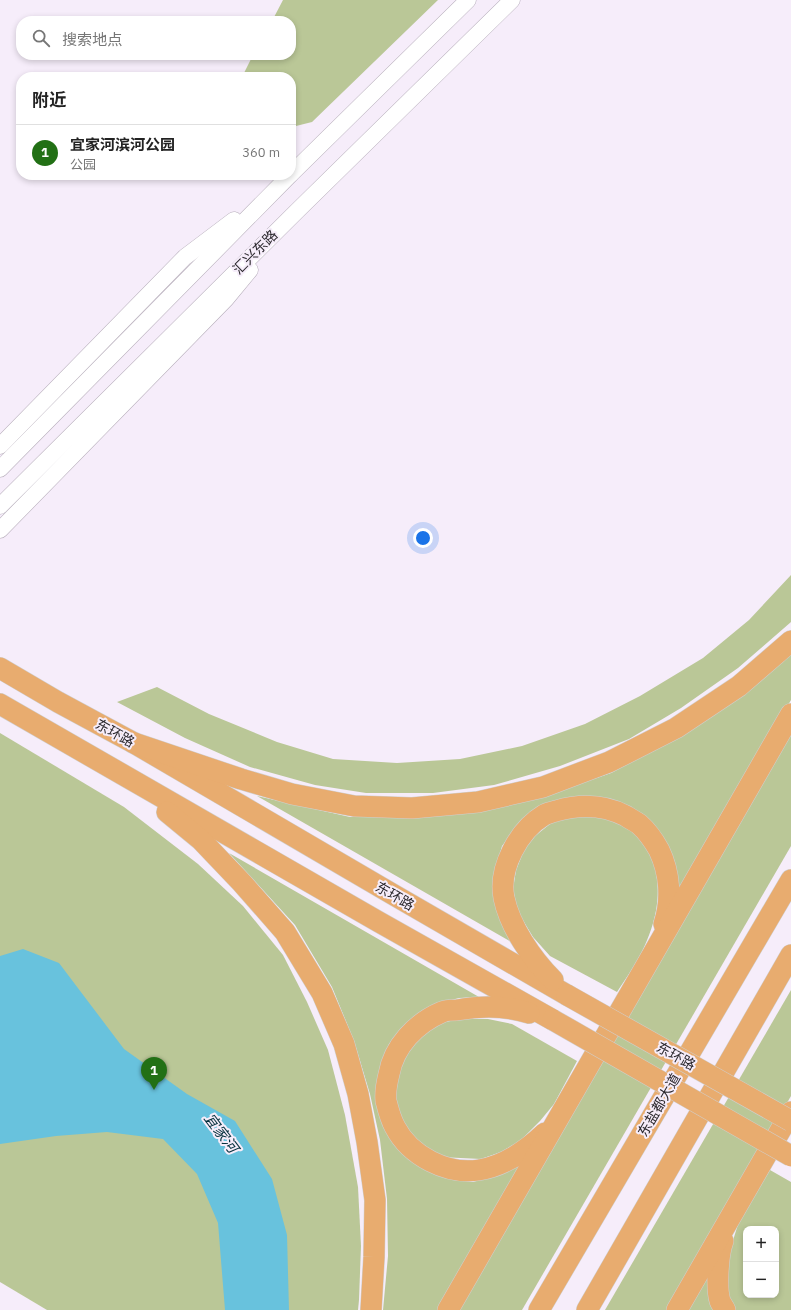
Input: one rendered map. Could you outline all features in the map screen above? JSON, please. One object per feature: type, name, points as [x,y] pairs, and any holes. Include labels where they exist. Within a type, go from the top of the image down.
[{"type":"highway","points":[[134,743],[241,779],[292,794],[354,806],[412,808],[478,802],[550,784],[609,762],[676,728],[739,686],[791,641]]},
{"type":"highway","name":"东环路","points":[[0,668],[134,743],[567,995],[791,1121]]},
{"type":"highway","points":[[0,704],[120,774],[791,1156]]},
{"type":"highway","points":[[448,1310],[791,714]]},
{"type":"highway","points":[[120,774],[201,840],[242,882],[285,932],[322,994],[344,1044],[358,1094],[367,1142],[375,1200],[371,1310]]},
{"type":"highway","points":[[567,995],[530,954],[512,920],[504,897],[504,880],[507,863],[514,846],[527,829],[545,814],[572,806],[592,806],[616,811],[639,823],[653,840],[664,862],[669,890],[667,915],[657,946]]},
{"type":"highway","name":"东盐都大道","points":[[539,1310],[791,880]]},
{"type":"highway","points":[[379,922],[394,895]]},
{"type":"highway","points":[[587,1310],[791,955]]},
{"type":"highway","points":[[553,1020],[524,1011],[500,1007],[467,1008],[443,1012],[420,1024],[402,1042],[391,1062],[386,1100],[394,1127],[410,1147],[428,1160],[453,1170],[478,1170],[502,1164],[538,1140],[556,1122]]},
{"type":"highway","points":[[677,1310],[791,1112]]},
{"type":"highway","points":[[725,1310],[720,1301],[718,1273],[721,1247],[732,1214]]},
{"type":"main road","name":"汇兴东路","points":[[296,170],[468,0]]},
{"type":"main road","name":"汇兴东路","points":[[0,506],[512,0]]},
{"type":"main road","name":"汇兴东路","points":[[0,469],[286,180]]},
{"type":"main road","points":[[0,446],[185,257],[278,187]]},
{"type":"main road","points":[[0,530],[226,299],[298,210]]},
{"type":"green space","points":[[283,0],[438,0],[312,122],[296,126],[296,72],[244,72],[250,60],[296,60],[296,16],[275,16]]},
{"type":"green space","points":[[791,575],[791,622],[738,668],[681,708],[629,739],[560,766],[494,785],[433,793],[366,793],[315,785],[250,767],[185,738],[117,702],[157,687],[209,714],[277,742],[333,759],[397,763],[460,759],[522,746],[585,724],[640,696],[703,658],[749,620]]},
{"type":"green space","points":[[791,653],[791,700],[677,896],[675,862],[660,834],[620,805],[519,824],[502,846],[495,872],[513,943],[257,796],[350,817],[412,817],[544,796],[611,773],[682,735]]},
{"type":"green space","points":[[791,732],[791,846],[522,1310],[457,1310]]},
{"type":"green space","points":[[0,733],[124,807],[198,864],[243,906],[283,955],[307,1002],[328,1050],[345,1115],[358,1187],[361,1246],[358,1310],[47,1310],[0,1282]]},
{"type":"green space","points":[[592,814],[624,824],[632,829],[643,841],[651,856],[657,878],[658,890],[656,912],[653,923],[639,957],[617,992],[550,956],[533,937],[518,912],[513,889],[516,870],[524,850],[535,836],[550,824],[569,815]]},
{"type":"green space","points":[[229,853],[479,997],[459,998],[444,1002],[405,1025],[389,1044],[380,1069],[381,1113],[451,1179],[473,1182],[497,1175],[525,1161],[439,1310],[383,1310],[388,1256],[387,1199],[380,1140],[370,1094],[354,1041],[332,987],[295,925]]},
{"type":"green space","points":[[791,990],[791,1096],[667,1310],[605,1310]]},
{"type":"green space","points":[[461,1019],[488,1019],[512,1024],[577,1061],[554,1104],[540,1121],[520,1141],[501,1152],[481,1159],[440,1157],[424,1148],[408,1130],[399,1114],[395,1094],[398,1071],[408,1052],[421,1035],[439,1023]]},
{"type":"green space","points":[[770,1170],[791,1182],[791,1310],[733,1310],[725,1279],[730,1250],[740,1218]]},
{"type":"green space","points":[[709,1269],[714,1310],[685,1310]]},
{"type":"water","name":"宜家河","points":[[23,949],[59,963],[124,1049],[187,1094],[235,1121],[272,1179],[287,1235],[289,1310],[225,1310],[218,1223],[197,1174],[163,1139],[107,1132],[56,1136],[0,1144],[0,956]]},
{"type":"place","name":"宜家河滨河公园","points":[[154,1090]]}]
